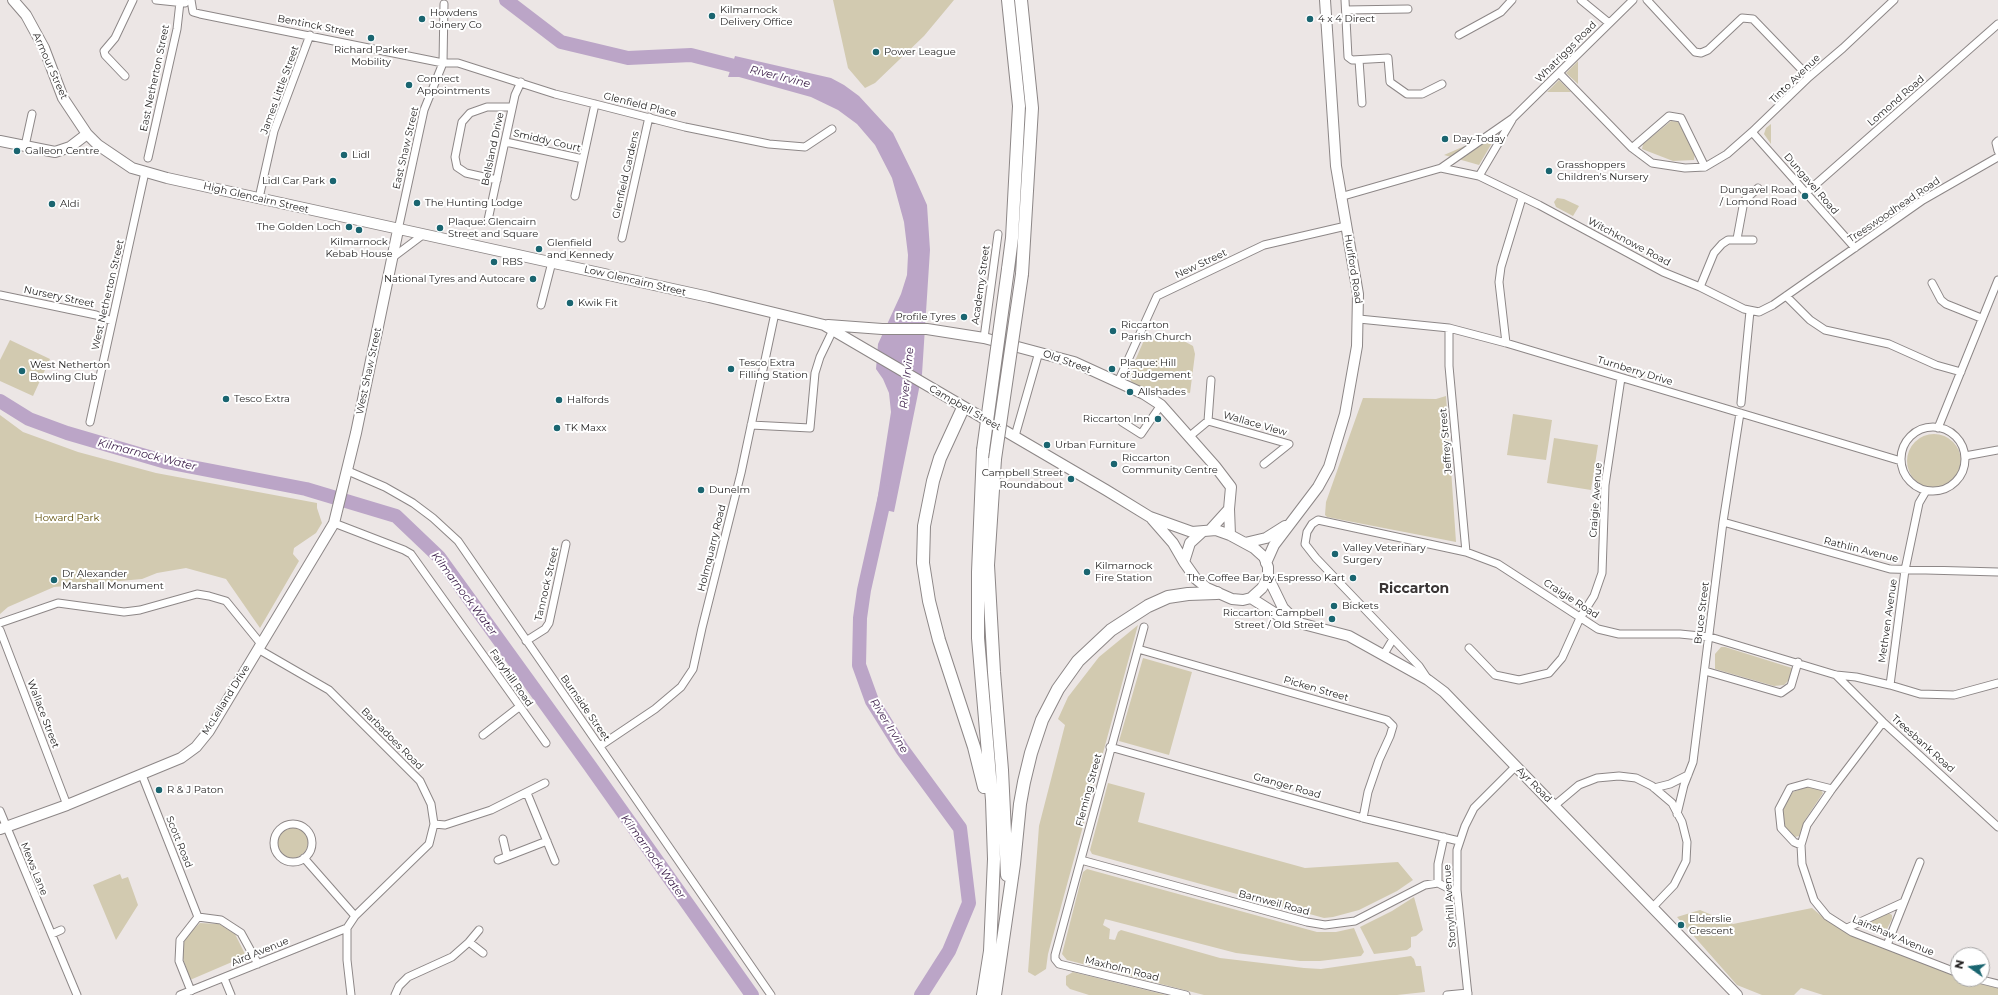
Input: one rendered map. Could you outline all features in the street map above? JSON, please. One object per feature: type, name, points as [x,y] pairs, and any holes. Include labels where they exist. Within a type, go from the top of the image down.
[{"type":"main road","name":"Armour Street","points":[[13,0],[26,16],[44,48],[63,98],[87,134],[132,168],[145,172]]},
{"type":"main road","points":[[983,995],[990,951],[994,859],[992,800],[978,638],[978,572],[983,450],[1012,238],[1019,106],[1008,0]]},
{"type":"main road","points":[[1002,947],[1007,878],[1006,823],[988,565],[995,459],[1022,274],[1032,108],[1021,0]]},
{"type":"main road","name":"Hurlford Road","points":[[1266,563],[1274,545],[1318,488],[1329,467],[1338,442],[1352,381],[1359,319],[1358,294],[1340,197],[1332,134],[1325,0]]},
{"type":"main road","points":[[0,141],[55,152],[70,147],[87,134]]},
{"type":"main road","name":"High Glencairn Street","points":[[145,172],[398,230]]},
{"type":"main road","name":"Low Glencairn Street","points":[[398,230],[424,234],[552,262],[775,313]]},
{"type":"main road","name":"West Shaw Street","points":[[338,510],[348,471],[398,230]]},
{"type":"main road","name":"Campbell Street","points":[[775,313],[829,327],[924,383],[963,408],[1015,436],[1150,517],[1182,529],[1206,531]]},
{"type":"main road","name":"Old Street","points":[[829,327],[927,329],[984,338],[1074,362],[1144,394],[1161,405],[1190,436],[1231,487],[1229,509],[1230,535]]},
{"type":"main road","points":[[852,340],[861,328]]},
{"type":"main road","points":[[963,408],[940,458],[933,480],[924,526],[923,563],[929,601],[939,640],[972,739],[983,780],[994,859]]},
{"type":"main road","points":[[1229,509],[1206,531],[1190,542],[1184,562],[1196,579],[1217,593],[1232,599],[1243,600],[1250,598],[1262,588],[1268,577]]},
{"type":"main road","name":"McLelland Drive","points":[[3,828],[142,775],[181,758],[196,747],[209,731],[334,523],[338,510]]},
{"type":"main road","name":"Campbell Street","points":[[1150,517],[1173,543],[1184,562]]},
{"type":"main road","name":"Hurlford Road","points":[[1245,543],[1266,538],[1290,523]]},
{"type":"main road","points":[[1206,531],[1216,530],[1230,535],[1258,551],[1266,563],[1268,577],[1283,608],[1298,623]]},
{"type":"main road","points":[[995,995],[1024,782],[1031,753],[1042,720],[1058,689],[1078,661],[1111,630],[1148,606],[1168,598],[1188,594],[1217,593]]},
{"type":"main road","name":"Ayr Road","points":[[1250,598],[1284,618],[1349,636],[1384,654],[1428,680],[1444,692],[1737,995]]},
{"type":"street","points":[[125,76],[105,55],[104,51],[115,38],[132,0]]},
{"type":"street","points":[[156,0],[191,2]]},
{"type":"street","points":[[1345,0],[1348,57],[1352,60],[1388,58],[1390,82],[1407,94],[1422,94],[1442,84]]},
{"type":"street","points":[[1459,35],[1501,12],[1512,0]]},
{"type":"street","points":[[1581,0],[1609,23]]},
{"type":"street","name":"Whatriggs Road","points":[[1441,168],[1513,118],[1633,0]]},
{"type":"street","points":[[1647,0],[1695,52],[1701,53],[1708,50],[1742,18],[1753,19],[1809,77]]},
{"type":"street","name":"Tinto Avenue","points":[[1559,73],[1632,148],[1652,163],[1684,168],[1705,167],[1727,154],[1752,132],[1809,77],[1843,48],[1894,0]]},
{"type":"street","name":"East Netherton Street","points":[[148,158],[177,29],[180,2]]},
{"type":"street","name":"Bentinck Street","points":[[191,2],[193,12],[443,63]]},
{"type":"street","name":"East Shaw Street","points":[[398,230],[424,110],[443,63],[444,4]]},
{"type":"street","points":[[1346,10],[1408,9]]},
{"type":"street","name":"Lomond Road","points":[[1807,192],[1998,24]]},
{"type":"street","name":"James Little Street","points":[[259,198],[274,131],[310,35]]},
{"type":"street","points":[[1359,60],[1362,103]]},
{"type":"street","name":"Glenfield Place","points":[[443,63],[458,63],[595,104],[685,127],[769,144],[805,147],[832,129]]},
{"type":"street","name":"Bellsland Drive","points":[[488,220],[506,142],[512,107],[515,95],[521,82]]},
{"type":"street","points":[[575,196],[595,104]]},
{"type":"street","points":[[497,180],[466,172],[457,167],[455,157],[462,122],[470,113],[487,107],[512,107]]},
{"type":"street","points":[[25,146],[32,114]]},
{"type":"street","points":[[1632,148],[1669,116],[1680,118],[1705,167]]},
{"type":"street","name":"Glenfield Gardens","points":[[622,238],[649,117]]},
{"type":"street","name":"Whatriggs Road","points":[[1479,176],[1513,118]]},
{"type":"street","name":"Dungavel Road","points":[[1752,132],[1807,192],[1855,248]]},
{"type":"street","points":[[1998,141],[1996,143],[1998,151]]},
{"type":"street","name":"Smiddy Court","points":[[506,142],[583,159]]},
{"type":"street","name":"Treeswoodhead Road","points":[[1786,296],[1923,200],[1998,157]]},
{"type":"street","points":[[1340,197],[1441,168]]},
{"type":"street","name":"Witchknowe Road","points":[[1441,168],[1479,176],[1663,272],[1700,287],[1750,312]]},
{"type":"street","name":"West Netherton Street","points":[[90,422],[145,172]]},
{"type":"street","points":[[1737,239],[1744,201],[1758,188]]},
{"type":"street","points":[[1506,343],[1499,282],[1501,267],[1522,198]]},
{"type":"street","name":"New Street","points":[[1118,382],[1157,296],[1264,246],[1346,226]]},
{"type":"street","points":[[392,258],[424,234]]},
{"type":"street","name":"Academy Street","points":[[984,338],[998,234]]},
{"type":"street","points":[[1700,287],[1714,253],[1722,244],[1728,240],[1753,240]]},
{"type":"street","points":[[542,305],[552,262]]},
{"type":"street","points":[[1938,428],[1981,318],[1998,280]]},
{"type":"street","points":[[1932,282],[1941,300],[1946,304],[1981,318]]},
{"type":"street","name":"Nursery Street","points":[[0,295],[96,315],[112,321]]},
{"type":"street","points":[[1741,403],[1750,312],[1759,312],[1786,296],[1810,320],[1825,330],[1889,344],[1936,365],[1961,372]]},
{"type":"street","name":"Holmquarry Road","points":[[600,746],[655,709],[681,688],[693,669],[751,425],[775,313]]},
{"type":"street","name":"Turnberry Drive","points":[[1359,319],[1449,328],[1506,343],[1901,461]]},
{"type":"street","points":[[751,425],[810,428],[815,373],[829,327]]},
{"type":"street","name":"Jeffrey Street","points":[[1449,328],[1449,366],[1466,552]]},
{"type":"street","points":[[1015,436],[1039,352]]},
{"type":"street","name":"Craigie Avenue","points":[[1469,648],[1495,675],[1519,680],[1549,673],[1562,658],[1580,618],[1594,596],[1602,574],[1605,485],[1621,378]]},
{"type":"street","points":[[1208,421],[1211,380]]},
{"type":"street","points":[[1122,422],[1141,434],[1161,405]]},
{"type":"street","name":"Bruce Street","points":[[1677,814],[1693,762],[1710,637],[1723,522],[1740,413]]},
{"type":"street","name":"Wallace View","points":[[1190,436],[1208,421],[1289,444],[1264,464]]},
{"type":"street","points":[[1928,428],[1938,428],[1948,431],[1956,437],[1962,446],[1965,456],[1962,473],[1954,483],[1943,490],[1926,491],[1916,487],[1908,480],[1903,471],[1901,461],[1904,448],[1911,436],[1928,428]]},
{"type":"street","points":[[1965,456],[1998,450]]},
{"type":"street","name":"Burnside Street","points":[[348,471],[385,487],[413,503],[458,541],[600,746],[644,813],[771,995]]},
{"type":"street","name":"Methven Avenue","points":[[1890,684],[1905,570],[1919,503],[1926,491]]},
{"type":"street","name":"Craigie Road","points":[[1393,639],[1316,558],[1305,544],[1307,532],[1312,524],[1318,520],[1466,552],[1498,564],[1598,629],[1619,634],[1680,634],[1710,637],[1798,662],[1836,675],[1856,677],[1890,684]]},
{"type":"street","name":"Rathlin Avenue","points":[[1723,522],[1890,570],[1998,572]]},
{"type":"street","name":"Fairyhill Road","points":[[334,523],[411,554],[546,743]]},
{"type":"street","name":"Tannock Street","points":[[526,640],[545,629],[549,623],[566,544]]},
{"type":"street","points":[[0,623],[58,602],[124,612],[140,610],[197,594],[209,596],[226,602],[260,646]]},
{"type":"street","name":"Fleming Street","points":[[1055,959],[1110,747],[1144,627]]},
{"type":"street","name":"Wallace Street","points":[[0,630],[66,805]]},
{"type":"street","points":[[1384,654],[1393,639],[1419,666],[1428,680]]},
{"type":"street","name":"Barbadoes Road","points":[[260,646],[329,690],[420,781],[431,804],[434,824],[429,844],[355,916],[347,928]]},
{"type":"street","name":"Picken Street","points":[[1138,649],[1387,720],[1393,726],[1368,792],[1363,818]]},
{"type":"street","points":[[1705,671],[1781,693],[1791,686],[1798,662]]},
{"type":"street","name":"Treesbank Road","points":[[1836,675],[1883,722],[1996,825]]},
{"type":"street","points":[[1890,684],[1920,694],[1954,695],[1998,683]]},
{"type":"street","points":[[483,735],[519,707]]},
{"type":"street","name":"Lainshaw Avenue","points":[[1883,722],[1807,825],[1801,845],[1802,864],[1814,900],[1828,916],[1852,932],[1950,970]]},
{"type":"street","name":"Granger Road","points":[[1110,747],[1363,818],[1459,840]]},
{"type":"street","name":"Stonyhill Avenue","points":[[1468,994],[1457,890],[1457,850],[1459,840],[1474,808],[1515,767]]},
{"type":"street","name":"Scott Road","points":[[142,775],[198,917]]},
{"type":"street","points":[[1654,788],[1670,784],[1688,775]]},
{"type":"street","points":[[1554,806],[1579,785],[1597,778],[1619,776],[1636,778],[1654,788],[1672,803],[1687,842],[1686,861],[1674,885],[1652,908]]},
{"type":"street","points":[[434,824],[445,825],[490,810],[545,783]]},
{"type":"street","points":[[1801,845],[1794,842],[1780,828],[1779,809],[1790,788],[1808,783],[1832,790]]},
{"type":"street","points":[[527,793],[555,860]]},
{"type":"street","name":"Mews Lane","points":[[0,811],[3,828],[52,934],[77,995]]},
{"type":"street","points":[[1996,825],[1998,815]]},
{"type":"street","points":[[288,824],[296,824],[308,831],[312,838],[312,845],[309,853],[304,858],[292,862],[285,860],[280,856],[274,844],[275,836],[280,829],[288,824]]},
{"type":"street","name":"Stonyhill Avenue","points":[[1438,883],[1438,864],[1444,837]]},
{"type":"street","points":[[503,839],[507,856]]},
{"type":"street","points":[[498,860],[547,841]]},
{"type":"street","points":[[304,858],[355,916]]},
{"type":"street","name":"Barnweil Road","points":[[1081,860],[1306,922],[1325,925],[1355,921],[1425,885],[1438,883]]},
{"type":"street","points":[[1887,946],[1920,862]]},
{"type":"street","points":[[1438,883],[1452,890],[1457,890]]},
{"type":"street","points":[[1847,928],[1904,902]]},
{"type":"street","points":[[191,991],[179,961],[180,940],[198,917],[222,920],[241,933],[258,964]]},
{"type":"street","points":[[347,928],[347,960],[350,995]]},
{"type":"street","name":"Aird Avenue","points":[[180,995],[347,928]]},
{"type":"street","points":[[52,934],[60,930]]},
{"type":"street","points":[[395,995],[399,986],[408,977],[452,957],[469,942],[479,930]]},
{"type":"street","points":[[469,942],[483,953]]},
{"type":"street","name":"Maxholm Road","points":[[1055,959],[1059,964],[1186,995]]},
{"type":"street","points":[[224,978],[231,995]]},
{"type":"street","points":[[1447,995],[1468,994]]},
{"type":"green space","name":"Power League","points":[[833,0],[954,0],[924,36],[875,83],[865,88],[848,68]]},
{"type":"green space","points":[[1578,61],[1578,84],[1566,73]]},
{"type":"green space","points":[[1559,80],[1571,92],[1547,92]]},
{"type":"green space","points":[[1671,121],[1678,122],[1695,153],[1694,160],[1673,161],[1642,149],[1643,144]]},
{"type":"green space","points":[[1771,124],[1771,144],[1764,134],[1766,128]]},
{"type":"green space","points":[[1499,131],[1479,165],[1444,155]]},
{"type":"green space","points":[[1557,198],[1564,199],[1579,206],[1573,216],[1556,207],[1554,202]]},
{"type":"green space","points":[[1148,336],[1182,340],[1193,346],[1195,354],[1190,393],[1137,386],[1131,381],[1130,372],[1145,338]]},
{"type":"green space","name":"West Netherton Bowling Club","points":[[10,340],[50,359],[33,396],[0,381],[0,360]]},
{"type":"green space","points":[[1446,396],[1456,542],[1327,517],[1325,515],[1326,502],[1363,398],[1436,399]]},
{"type":"green space","points":[[1513,414],[1552,420],[1546,460],[1507,455]]},
{"type":"green space","name":"Howard Park","points":[[0,415],[23,432],[78,452],[156,473],[317,503],[317,508],[322,523],[316,533],[294,548],[293,554],[299,561],[260,628],[226,579],[186,568],[157,573],[142,579],[54,587],[8,607],[0,614]]},
{"type":"green space","points":[[1934,434],[1944,436],[1953,442],[1959,451],[1961,461],[1959,471],[1953,480],[1944,486],[1934,488],[1924,486],[1915,480],[1909,471],[1907,461],[1909,451],[1915,442],[1924,436]]},
{"type":"green space","points":[[1554,438],[1598,445],[1591,490],[1547,483]]},
{"type":"green space","points":[[1138,625],[1048,954],[1046,969],[1035,976],[1028,972],[1039,826],[1065,725],[1058,719],[1068,697],[1099,657]]},
{"type":"green space","points":[[1721,647],[1792,668],[1790,679],[1784,685],[1774,686],[1715,669],[1715,654]]},
{"type":"green space","points":[[1143,658],[1192,672],[1169,755],[1119,741]]},
{"type":"green space","points":[[1108,783],[1145,793],[1138,822],[1305,868],[1398,862],[1413,880],[1397,891],[1359,910],[1324,918],[1092,854],[1090,850]]},
{"type":"green space","points":[[1806,787],[1820,789],[1823,793],[1805,820],[1799,836],[1795,837],[1785,827],[1782,812],[1793,792]]},
{"type":"green space","points":[[292,826],[303,831],[308,842],[303,853],[292,858],[281,853],[276,842],[281,831]]},
{"type":"green space","points":[[1087,869],[1317,932],[1336,932],[1354,928],[1364,952],[1361,956],[1320,961],[1300,961],[1236,953],[1105,919],[1103,925],[1110,929],[1109,939],[1115,940],[1118,932],[1121,930],[1220,958],[1321,969],[1411,956],[1414,959],[1416,966],[1421,966],[1425,992],[1397,995],[1204,995],[1067,960],[1062,954],[1083,872]]},
{"type":"green space","points":[[120,874],[122,879],[128,877],[138,905],[116,940],[93,885]]},
{"type":"green space","points":[[1414,897],[1423,930],[1416,936],[1411,937],[1411,947],[1407,950],[1374,954],[1360,927],[1392,911]]},
{"type":"green space","points":[[1812,908],[1825,919],[1852,935],[1950,974],[1950,987],[1990,986],[1998,988],[1998,995],[1823,995],[1801,988],[1794,995],[1762,995],[1737,985],[1677,917],[1700,910],[1733,924]]},
{"type":"green space","points":[[1887,912],[1892,915],[1892,919],[1884,935],[1864,927],[1864,925]]},
{"type":"green space","points":[[200,923],[219,924],[235,934],[246,956],[190,980],[181,952],[186,936]]},
{"type":"green space","points":[[1073,972],[1166,995],[1089,995],[1070,989],[1066,985],[1066,976]]},
{"type":"water","points":[[735,56],[831,78],[859,96],[893,133],[927,205],[930,250],[922,374],[894,512],[876,508],[891,412],[889,393],[883,379],[876,369],[878,344],[901,294],[907,275],[908,255],[904,222],[892,178],[875,145],[857,124],[838,110],[811,97],[739,77],[728,77]]},
{"type":"waterway","name":"River Irvine","points":[[506,0],[561,42],[628,58],[691,55],[750,70]]},
{"type":"waterway","name":"Kilmarnock Water","points":[[0,401],[29,419],[67,433],[166,462],[306,489],[396,516],[439,557],[590,766],[752,995]]},
{"type":"waterway","name":"River Irvine","points":[[886,492],[864,590],[860,618],[859,665],[872,701],[902,749],[960,828],[969,903],[949,951],[921,995]]},
{"type":"place","name":"Kilmarnock Delivery Office","points":[[712,16]]},
{"type":"place","name":"Howdens Joinery Co","points":[[422,19]]},
{"type":"place","name":"4 x 4 Direct","points":[[1310,19]]},
{"type":"place","name":"Richard Parker Mobility","points":[[371,38]]},
{"type":"place","name":"Power League","points":[[876,52]]},
{"type":"place","name":"Connect Appointments","points":[[409,85]]},
{"type":"place","name":"Day-Today","points":[[1445,139]]},
{"type":"place","name":"Galleon Centre","points":[[17,151]]},
{"type":"place","name":"Lidl","points":[[344,155]]},
{"type":"place","name":"Grasshoppers Children's Nursery","points":[[1549,171]]},
{"type":"place","name":"Lidl Car Park","points":[[333,181]]},
{"type":"place","name":"Dungavel Road / Lomond Road","points":[[1805,196]]},
{"type":"place","name":"The Hunting Lodge","points":[[417,203]]},
{"type":"place","name":"Aldi","points":[[52,204]]},
{"type":"place","name":"The Golden Loch","points":[[349,227]]},
{"type":"place","name":"Plaque: Glencairn Street and Square","points":[[440,228]]},
{"type":"place","name":"Kilmarnock Kebab House","points":[[359,230]]},
{"type":"place","name":"Glenfield and Kennedy","points":[[539,249]]},
{"type":"place","name":"RBS","points":[[494,262]]},
{"type":"place","name":"National Tyres and Autocare","points":[[533,279]]},
{"type":"place","name":"Kwik Fit","points":[[570,303]]},
{"type":"place","name":"Profile Tyres","points":[[964,317]]},
{"type":"place","name":"Riccarton Parish Church","points":[[1113,331]]},
{"type":"place","name":"Tesco Extra Filling Station","points":[[731,369]]},
{"type":"place","name":"Plaque: Hill of Judgement","points":[[1112,369]]},
{"type":"place","name":"West Netherton Bowling Club","points":[[22,371]]},
{"type":"place","name":"Allshades","points":[[1130,392]]},
{"type":"place","name":"Tesco Extra","points":[[226,399]]},
{"type":"place","name":"Halfords","points":[[559,400]]},
{"type":"place","name":"Riccarton Inn","points":[[1158,419]]},
{"type":"place","name":"TK Maxx","points":[[557,428]]},
{"type":"place","name":"Urban Furniture","points":[[1047,445]]},
{"type":"place","name":"Riccarton Community Centre","points":[[1114,464]]},
{"type":"place","name":"Campbell Street Roundabout","points":[[1071,479]]},
{"type":"place","name":"Dunelm","points":[[701,490]]},
{"type":"place","name":"Valley Veterinary Surgery","points":[[1335,554]]},
{"type":"place","name":"Kilmarnock Fire Station","points":[[1087,572]]},
{"type":"place","name":"The Coffee Bar by Espresso Kart","points":[[1353,578]]},
{"type":"place","name":"Dr Alexander Marshall Monument","points":[[54,580]]},
{"type":"place","name":"Bickets","points":[[1334,606]]},
{"type":"place","name":"Riccarton: Campbell Street / Old Street","points":[[1332,619]]},
{"type":"place","name":"R & J Paton","points":[[159,790]]},
{"type":"place","name":"Elderslie Crescent","points":[[1681,925]]},
{"type":"district","name":"Riccarton","points":[[1414,589]]}]
